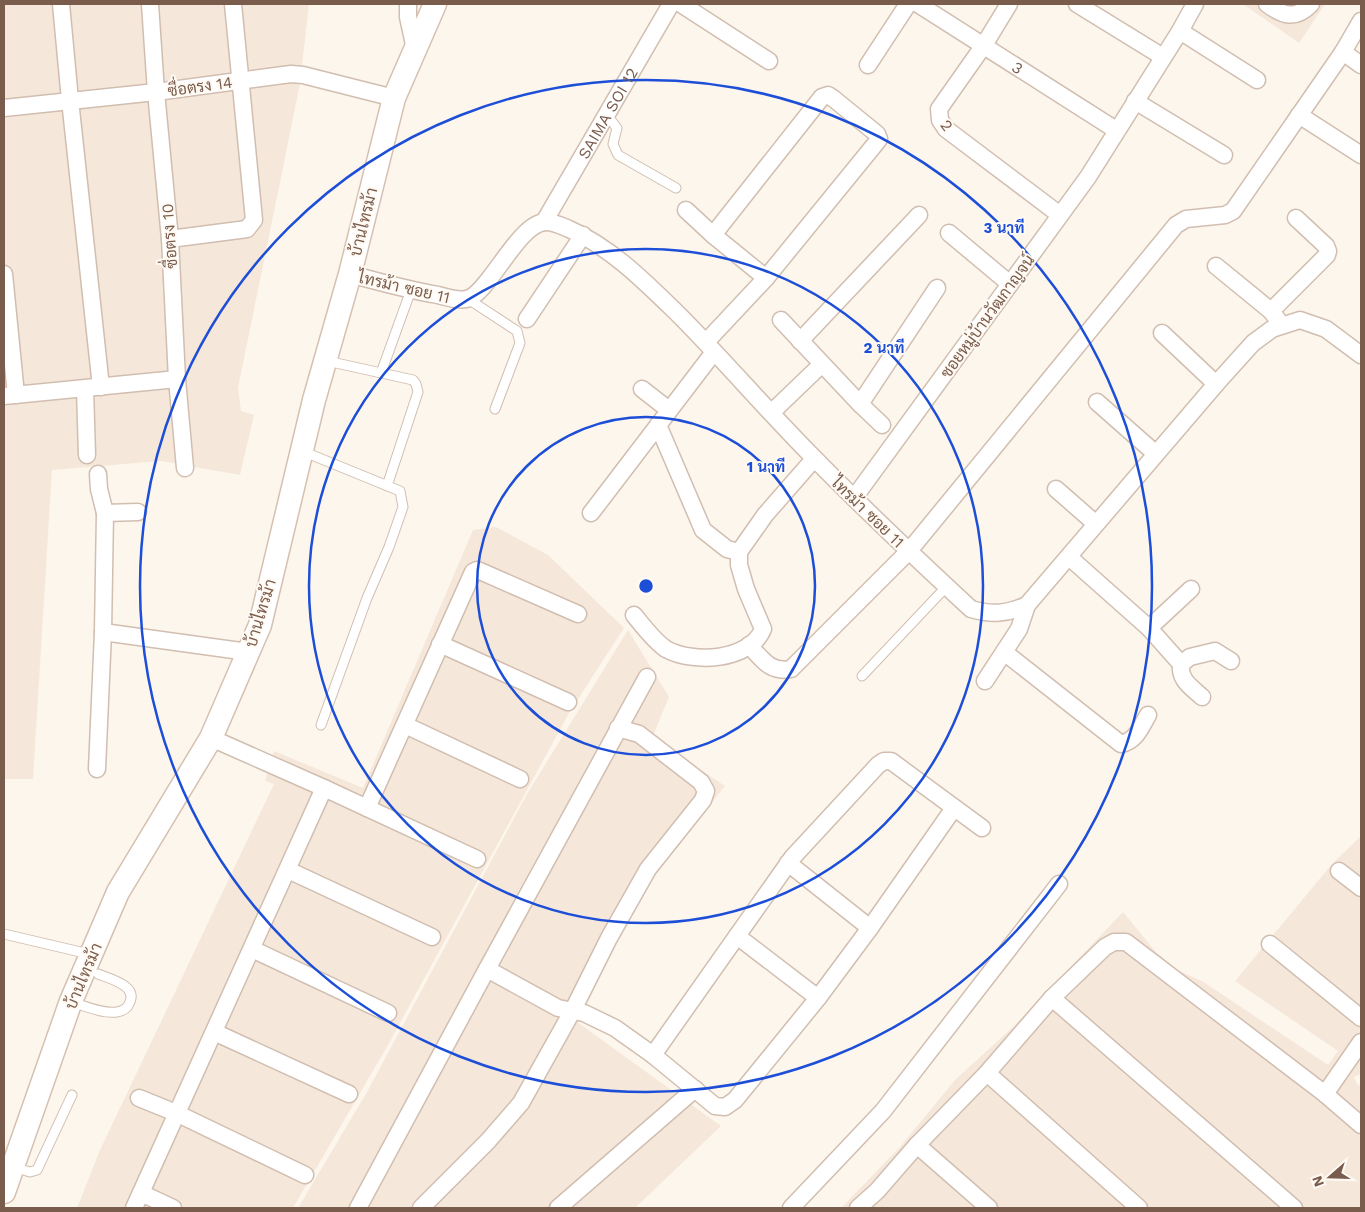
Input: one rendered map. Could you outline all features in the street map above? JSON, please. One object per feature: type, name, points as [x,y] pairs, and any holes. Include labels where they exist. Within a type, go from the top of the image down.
[{"type":"street","points":[[61,4],[93,388],[87,455]]},
{"type":"street","name":"ซื่อตรง 10","points":[[150,4],[170,239],[177,379],[185,468]]},
{"type":"street","points":[[170,239],[247,230],[254,220],[233,4]]},
{"type":"street","points":[[408,4],[408,17],[415,49]]},
{"type":"street","name":"บ้านไทรม้า","points":[[4,1192],[71,1002],[95,964],[118,892],[210,738],[260,625],[314,400],[350,274],[394,98],[435,4]]},
{"type":"street","name":"SAIMA SOI 12","points":[[544,222],[671,4]]},
{"type":"street","points":[[680,4],[769,61]]},
{"type":"street","points":[[868,65],[908,4]]},
{"type":"street","name":"3","points":[[918,4],[1116,130]]},
{"type":"street","name":"2","points":[[1009,4],[984,45],[939,109],[940,120],[946,129],[1060,215]]},
{"type":"street","points":[[1077,4],[1163,57]]},
{"type":"street","name":"ซอยหมู่บ้านวัฒกาญจน์","points":[[854,498],[1088,177],[1195,4]]},
{"type":"street","points":[[1268,4],[1278,11],[1294,15],[1304,12],[1311,4]]},
{"type":"street","points":[[749,645],[766,664],[780,671],[791,669],[909,551],[1176,225],[1186,219],[1225,215],[1233,211],[1342,52],[1361,21]]},
{"type":"street","points":[[1180,31],[1257,80]]},
{"type":"street","points":[[1342,52],[1361,65]]},
{"type":"street","name":"ซื่อตรง 14","points":[[4,108],[156,92],[291,74],[303,75],[394,98]]},
{"type":"street","points":[[591,513],[669,410],[710,347],[876,143],[879,139],[877,134],[834,99],[828,95],[822,97],[713,235]]},
{"type":"street","points":[[1135,101],[1224,155]]},
{"type":"street","points":[[1299,115],[1361,155]]},
{"type":"street","points":[[686,210],[713,235],[766,278]]},
{"type":"street","points":[[800,341],[920,216]]},
{"type":"street","points":[[1271,311],[1327,255],[1326,246],[1296,218]]},
{"type":"street","name":"ไทรม้า ซอย 11","points":[[350,274],[411,290],[460,300],[468,299],[480,290],[520,238],[534,226],[544,222],[556,224],[583,235],[612,254],[641,277],[772,412],[814,459],[971,609],[984,613],[1002,614],[1027,606]]},
{"type":"street","points":[[949,233],[1010,284]]},
{"type":"street","points":[[526,318],[583,235]]},
{"type":"street","points":[[1216,266],[1271,311],[1282,326]]},
{"type":"street","points":[[4,274],[10,396],[177,379]]},
{"type":"street","points":[[860,404],[936,288]]},
{"type":"street","points":[[781,320],[882,425]]},
{"type":"street","points":[[985,681],[1019,629],[1027,606],[1253,343],[1272,329],[1300,320],[1326,329],[1361,355]]},
{"type":"street","points":[[1162,333],[1216,384]]},
{"type":"street","points":[[772,412],[822,364]]},
{"type":"street","points":[[642,389],[669,410]]},
{"type":"street","points":[[1097,402],[1156,454]]},
{"type":"street","points":[[658,425],[703,530],[727,549],[740,552]]},
{"type":"street","points":[[634,615],[664,647],[678,654],[710,659],[731,653],[759,638],[763,629],[746,589],[739,565],[740,552],[766,515],[814,459]]},
{"type":"street","points":[[97,768],[103,632],[105,513],[99,490],[98,474]]},
{"type":"street","points":[[1056,489],[1096,524]]},
{"type":"street","points":[[105,513],[138,512]]},
{"type":"street","points":[[1069,557],[1150,628],[1181,664]]},
{"type":"street","points":[[367,808],[473,572],[477,570],[578,614]]},
{"type":"street","points":[[1150,628],[1191,589]]},
{"type":"street","points":[[103,632],[248,652]]},
{"type":"street","points":[[440,644],[568,702]]},
{"type":"street","points":[[1202,697],[1184,681],[1180,672],[1181,664],[1190,657],[1215,651],[1231,661]]},
{"type":"street","points":[[1004,652],[1121,744],[1128,743],[1134,738],[1148,715]]},
{"type":"street","points":[[358,1208],[647,677]]},
{"type":"street","points":[[404,725],[520,779]]},
{"type":"street","points":[[421,1208],[488,1141],[521,1104],[573,1010],[609,938],[648,869],[703,800],[706,792],[701,782],[639,734],[618,728]]},
{"type":"street","points":[[210,738],[324,788],[477,859]]},
{"type":"street","points":[[653,1055],[788,863],[878,765],[884,761],[891,761],[982,828]]},
{"type":"street","points":[[134,1208],[324,788]]},
{"type":"street","points":[[487,969],[558,1008],[584,1013],[615,1028],[653,1055],[716,1106],[725,1107],[735,1100],[818,998],[870,928],[954,808]]},
{"type":"street","points":[[788,863],[870,928]]},
{"type":"street","points":[[288,870],[432,937]]},
{"type":"street","points":[[1339,871],[1361,888]]},
{"type":"street","points":[[791,1208],[883,1111],[1059,884]]},
{"type":"street","points":[[737,936],[818,998]]},
{"type":"street","points":[[858,1208],[877,1191],[917,1145],[987,1073],[1052,998],[1105,947],[1114,942],[1126,942],[1325,1094],[1361,1125]]},
{"type":"street","points":[[1270,944],[1361,1018]]},
{"type":"street","points":[[252,949],[388,1013]]},
{"type":"street","points":[[1052,998],[1294,1208]]},
{"type":"street","points":[[214,1032],[349,1094]]},
{"type":"street","points":[[1325,1094],[1361,1042]]},
{"type":"street","points":[[987,1073],[1139,1208]]},
{"type":"street","points":[[558,1208],[695,1089]]},
{"type":"street","points":[[139,1098],[176,1113],[305,1175]]},
{"type":"street","points":[[917,1145],[989,1208]]},
{"type":"street","points":[[141,1193],[174,1208]]},
{"type":"lane","points":[[607,115],[617,128],[613,144],[614,150],[618,155],[676,188]]},
{"type":"lane","points":[[381,373],[411,290]]},
{"type":"lane","points":[[468,299],[517,331],[520,336],[520,343],[495,409]]},
{"type":"lane","points":[[326,361],[413,380],[416,384],[418,392],[387,486]]},
{"type":"lane","points":[[302,451],[400,491],[403,507],[389,547],[367,598],[321,726]]},
{"type":"lane","points":[[862,676],[947,586]]},
{"type":"lane","points":[[4,934],[95,964],[128,988],[132,995],[130,1003],[125,1010],[116,1012],[71,1002]]},
{"type":"lane","points":[[13,1167],[30,1172],[36,1170],[72,1095]]},
{"type":"shaded area","points":[[4,4],[309,4],[300,84],[238,388],[241,411],[254,415],[240,475],[161,461],[52,470],[33,779],[4,779]]},
{"type":"shaded area","points":[[1243,4],[1325,4],[1299,43]]},
{"type":"shaded area","points":[[496,527],[548,555],[624,628],[569,713],[388,1045],[293,1208],[77,1208],[100,1150],[274,784],[265,781],[274,751],[363,788],[473,530]]},
{"type":"shaded area","points":[[628,630],[669,697],[652,738],[725,786],[630,906],[573,1019],[721,1126],[635,1208],[298,1208],[367,1092],[527,794]]},
{"type":"shaded area","points":[[1361,836],[1361,1074],[1354,1077],[1357,1084],[1361,1086],[1361,1208],[841,1208],[900,1147],[955,1080],[1014,1026],[1123,912],[1156,952],[1177,970],[1202,981],[1328,1065],[1338,1051],[1235,981],[1332,864]]}]
